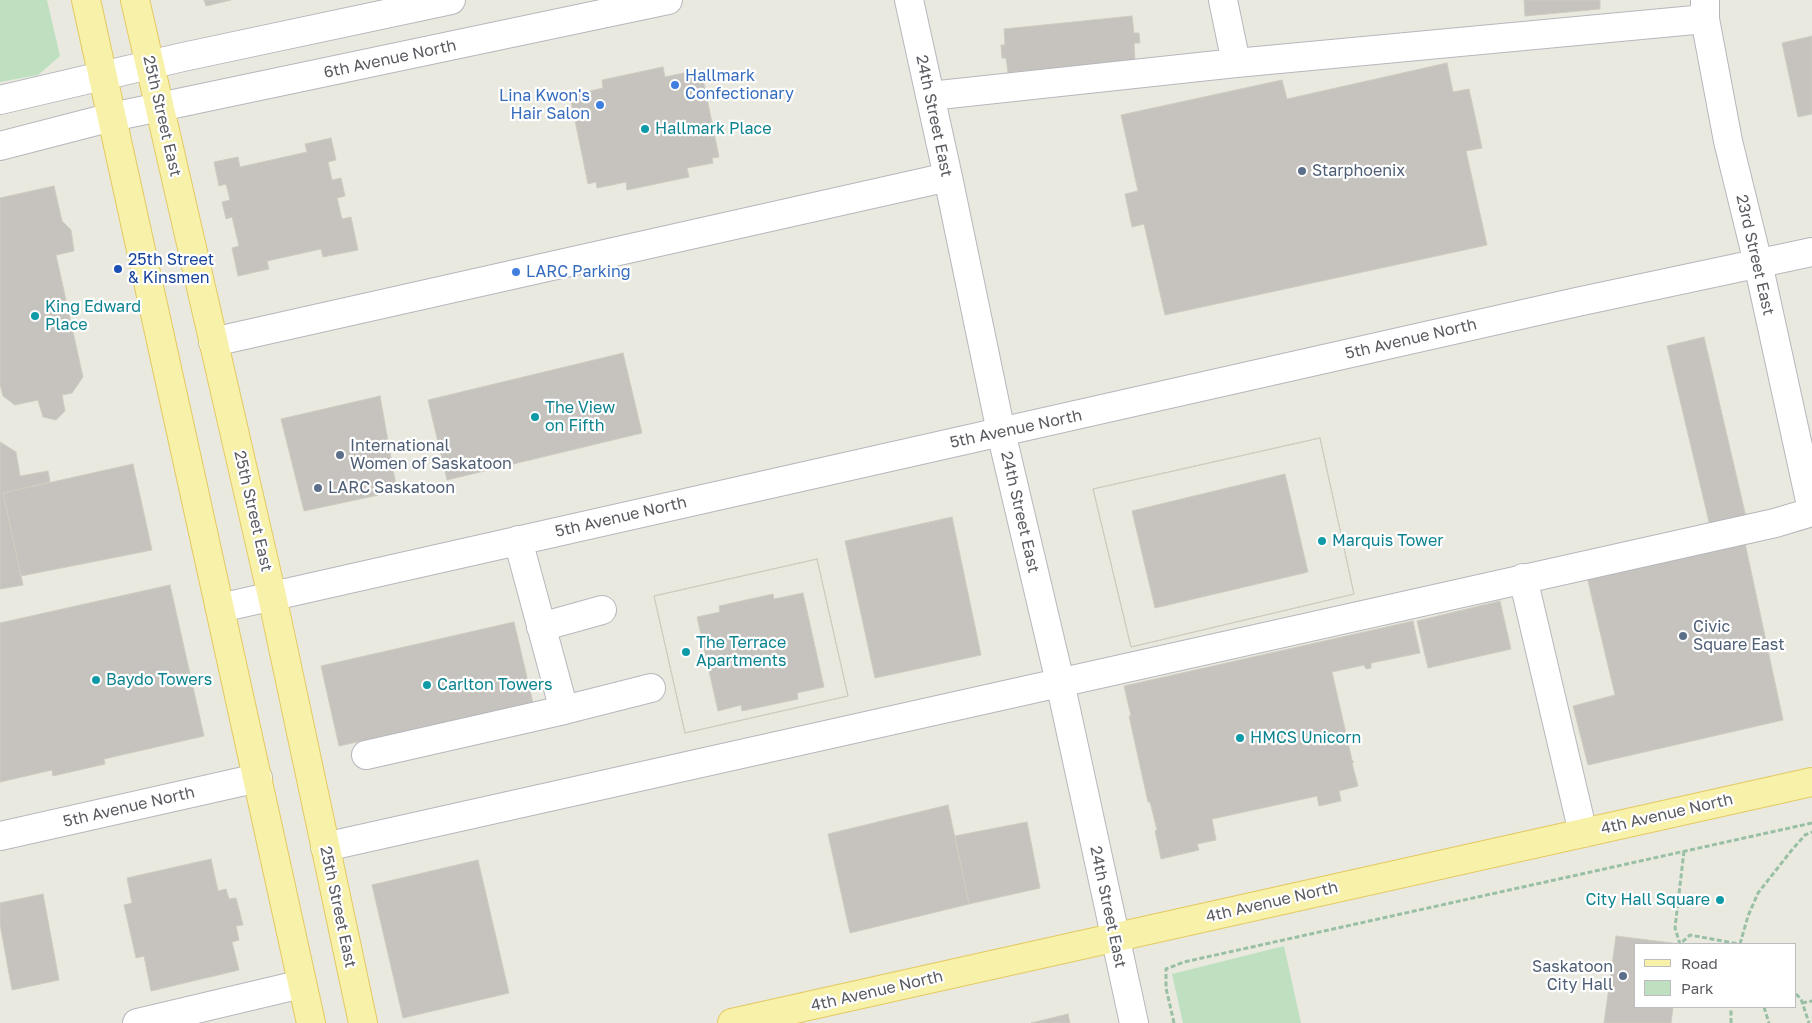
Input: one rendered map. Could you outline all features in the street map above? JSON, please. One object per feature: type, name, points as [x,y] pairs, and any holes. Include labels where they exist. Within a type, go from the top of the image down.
[{"type":"main road","points":[[86,0],[311,1023]]},
{"type":"main road","name":"25th Street East","points":[[135,0],[272,596],[363,1023]]},
{"type":"main road","name":"4th Avenue North","points":[[732,1023],[1812,782]]},
{"type":"street","points":[[0,100],[150,65],[451,0]]},
{"type":"street","name":"6th Avenue North","points":[[0,146],[112,117],[668,0]]},
{"type":"street","name":"24th Street East","points":[[908,0],[948,177],[1001,432],[1060,682],[1134,1023]]},
{"type":"street","points":[[1222,0],[1236,63]]},
{"type":"street","points":[[930,96],[1705,9]]},
{"type":"street","name":"23rd Street East","points":[[1705,9],[1728,141],[1758,263],[1812,511]]},
{"type":"street","points":[[213,342],[948,177]]},
{"type":"street","name":"5th Avenue North","points":[[220,608],[1567,304],[1812,252]]},
{"type":"street","points":[[325,847],[1524,578],[1775,524],[1812,511]]},
{"type":"street","points":[[518,540],[564,710]]},
{"type":"street","points":[[1524,578],[1583,833]]},
{"type":"street","points":[[541,627],[602,610]]},
{"type":"street","points":[[366,755],[564,710],[651,688]]},
{"type":"street","name":"5th Avenue North","points":[[0,836],[258,778]]},
{"type":"street","points":[[136,1023],[302,984]]},
{"type":"path","points":[[1174,1023],[1166,988],[1166,969],[1184,962],[1812,823]]},
{"type":"path","points":[[1739,943],[1758,893],[1791,851],[1805,836],[1812,832]]},
{"type":"path","points":[[1680,943],[1675,928],[1684,850]]},
{"type":"path","points":[[1681,943],[1690,934],[1734,943]]},
{"type":"path","points":[[1797,995],[1801,999],[1809,1023]]},
{"type":"path","points":[[1802,1003],[1812,1001]]},
{"type":"path","points":[[1731,1008],[1731,1023]]},
{"type":"path","points":[[1764,1008],[1768,1023]]},
{"type":"green space","points":[[0,0],[47,0],[60,56],[38,75],[0,82]]},
{"type":"green space","points":[[1284,946],[1301,1023],[1183,1023],[1172,974]]},
{"type":"building","points":[[204,0],[231,0],[206,6]]},
{"type":"building","points":[[1524,0],[1600,0],[1600,9],[1525,16]]},
{"type":"building","points":[[1132,16],[1134,33],[1139,33],[1140,43],[1134,43],[1135,60],[1008,73],[1006,58],[1002,58],[1001,45],[1005,45],[1004,29]]},
{"type":"building","points":[[1812,36],[1812,114],[1798,117],[1782,43]]},
{"type":"building","name":"Starphoenix","points":[[1447,63],[1453,92],[1469,89],[1482,148],[1466,151],[1487,245],[1165,315],[1144,224],[1132,227],[1125,194],[1138,191],[1121,115],[1282,80],[1287,99]]},
{"type":"building","name":"Hallmark Place","points":[[663,67],[665,77],[693,71],[694,76],[702,74],[719,157],[712,158],[713,163],[687,168],[689,177],[627,190],[626,182],[597,188],[596,182],[588,184],[571,101],[578,99],[577,94],[603,88],[602,80]]},
{"type":"building","points":[[331,138],[336,160],[328,162],[332,180],[341,178],[345,196],[337,198],[342,219],[351,217],[358,250],[323,257],[321,249],[267,261],[269,269],[238,276],[232,248],[239,246],[232,217],[226,219],[222,202],[230,200],[226,184],[219,186],[214,162],[238,157],[240,167],[307,152],[305,144]]},
{"type":"building","name":"King Edward Place","points":[[54,186],[62,221],[71,230],[74,251],[56,255],[83,377],[72,393],[62,395],[65,411],[56,420],[43,417],[38,400],[15,405],[3,396],[0,384],[0,198]]},
{"type":"building","points":[[1704,337],[1746,517],[1710,526],[1667,346]]},
{"type":"building","name":"The View on Fifth","points":[[623,353],[642,433],[447,480],[428,400]]},
{"type":"building","name":"International Women of Saskatoon","points":[[380,396],[397,491],[304,511],[281,419]]},
{"type":"building","name":"Marquis Tower","points":[[1320,438],[1354,594],[1131,647],[1093,489]],"holes":[[[1285,474],[1308,572],[1155,608],[1132,511]]]},
{"type":"building","points":[[1320,438],[1354,594],[1131,647],[1093,489]]},
{"type":"building","points":[[0,442],[16,452],[20,476],[48,471],[50,482],[3,493],[23,585],[0,589]]},
{"type":"building","points":[[133,464],[152,550],[21,576],[3,493]]},
{"type":"building","points":[[952,517],[981,655],[875,678],[845,541]]},
{"type":"building","name":"Civic Square East","points":[[1745,543],[1783,720],[1588,765],[1573,706],[1615,695],[1587,577]]},
{"type":"building","name":"The Terrace Apartments","points":[[817,559],[848,696],[685,733],[654,596]],"holes":[[[803,593],[824,687],[797,693],[798,699],[742,711],[741,705],[718,711],[697,617],[720,612],[719,606],[773,594],[774,599]]]},
{"type":"building","points":[[817,559],[848,696],[685,733],[654,596]]},
{"type":"building","name":"Baydo Towers","points":[[170,585],[204,736],[104,759],[105,764],[53,776],[52,770],[0,782],[0,623]]},
{"type":"building","points":[[1500,601],[1511,649],[1428,668],[1417,621]]},
{"type":"building","name":"HMCS Unicorn","points":[[1413,621],[1420,653],[1371,663],[1371,668],[1366,669],[1364,665],[1332,672],[1358,786],[1339,791],[1341,801],[1319,806],[1317,796],[1212,819],[1216,840],[1197,844],[1199,850],[1161,859],[1155,831],[1157,830],[1150,802],[1148,802],[1124,686]]},
{"type":"building","name":"Carlton Towers","points":[[514,622],[533,703],[339,746],[321,666]]},
{"type":"building","points":[[948,805],[969,904],[850,933],[828,834]]},
{"type":"building","points":[[1027,822],[1040,888],[969,904],[955,836]]},
{"type":"building","points":[[211,859],[218,891],[226,889],[229,899],[236,898],[243,925],[236,926],[239,940],[232,942],[239,970],[151,991],[144,956],[136,958],[124,905],[132,903],[127,878]]},
{"type":"building","points":[[478,860],[509,993],[403,1018],[372,885]]},
{"type":"building","points":[[43,894],[59,980],[12,990],[0,924],[0,903]]},
{"type":"building","name":"Saskatoon City Hall","points":[[1616,936],[1672,943],[1634,943],[1634,1008],[1673,1008],[1671,1023],[1604,1023]]},
{"type":"building","points":[[1068,1014],[1070,1023],[1031,1023]]},
{"type":"place","name":"Hallmark Confectionary","points":[[675,85]]},
{"type":"place","name":"Lina Kwon's Hair Salon","points":[[600,105]]},
{"type":"place","name":"Hallmark Place","points":[[645,129]]},
{"type":"place","name":"Starphoenix","points":[[1302,171]]},
{"type":"place","name":"25th Street & Kinsmen","points":[[118,269]]},
{"type":"place","name":"LARC Parking","points":[[516,272]]},
{"type":"place","name":"King Edward Place","points":[[35,316]]},
{"type":"place","name":"The View on Fifth","points":[[535,417]]},
{"type":"place","name":"International Women of Saskatoon","points":[[340,455]]},
{"type":"place","name":"LARC Saskatoon","points":[[318,488]]},
{"type":"place","name":"Marquis Tower","points":[[1322,541]]},
{"type":"place","name":"Civic Square East","points":[[1683,636]]},
{"type":"place","name":"The Terrace Apartments","points":[[686,652]]},
{"type":"place","name":"Baydo Towers","points":[[96,680]]},
{"type":"place","name":"Carlton Towers","points":[[427,685]]},
{"type":"place","name":"HMCS Unicorn","points":[[1240,738]]},
{"type":"place","name":"City Hall Square","points":[[1720,900]]},
{"type":"place","name":"Saskatoon City Hall","points":[[1623,976]]}]
